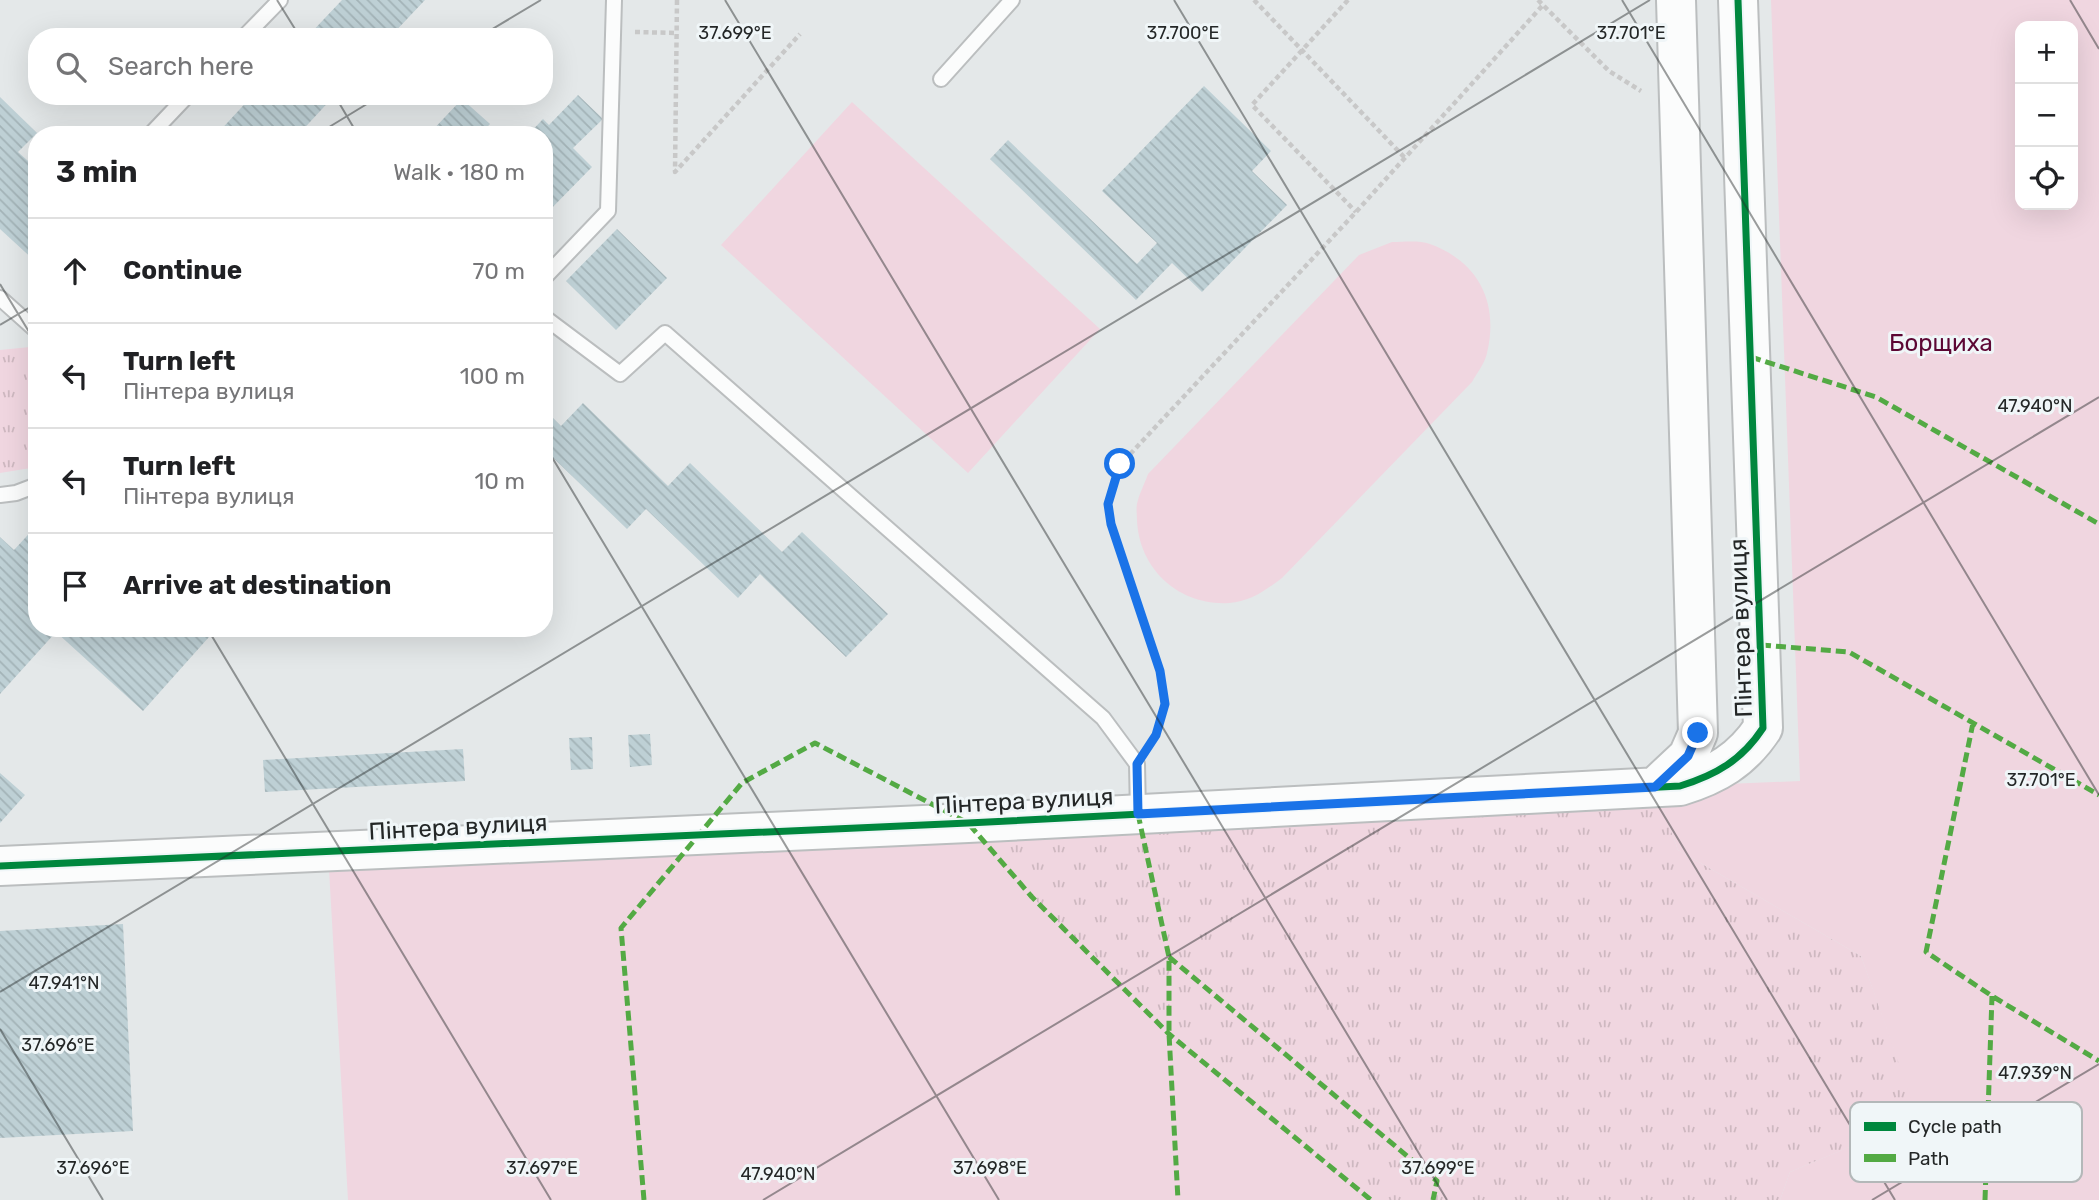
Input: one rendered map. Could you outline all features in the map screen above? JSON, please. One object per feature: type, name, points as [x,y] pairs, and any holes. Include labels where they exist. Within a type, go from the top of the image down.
[{"type":"street","name":"Пінтера вулиця","points":[[1655,787],[1688,756],[1698,733],[1676,0]]},
{"type":"street","name":"Пінтера вулиця","points":[[0,866],[1138,814],[1680,786],[1707,778],[1751,746],[1763,728],[1738,0]]},
{"type":"lane","points":[[253,28],[280,0]]},
{"type":"lane","points":[[553,269],[608,211],[614,0]]},
{"type":"lane","points":[[941,79],[1012,0]]},
{"type":"lane","points":[[159,126],[178,105]]},
{"type":"lane","points":[[0,299],[28,323]]},
{"type":"lane","points":[[553,324],[620,374],[665,333],[1103,718],[1137,764],[1138,814]]},
{"type":"lane","points":[[0,495],[28,488]]},
{"type":"path","points":[[677,0],[675,172],[800,34]]},
{"type":"path","points":[[1254,0],[1405,158]]},
{"type":"path","points":[[1348,0],[1252,105],[1356,212]]},
{"type":"path","points":[[1538,0],[1609,71],[1680,116]]},
{"type":"path","points":[[1137,764],[1156,735],[1165,704],[1160,671],[1111,524],[1108,504],[1120,464],[1356,212],[1543,5]]},
{"type":"path","points":[[613,31],[676,33]]},
{"type":"green space","name":"Борщиха","points":[[1771,0],[2099,0],[2099,1200],[1780,1200],[1790,1172],[1850,1147],[1850,1182],[2082,1182],[2082,1102],[1912,1102],[1861,956],[1678,850],[1655,787],[1800,781]]},
{"type":"green space","points":[[852,102],[1100,329],[968,473],[721,245]]},
{"type":"green space","points":[[1392,242],[1426,243],[1447,252],[1473,273],[1481,286],[1490,317],[1490,335],[1486,357],[1472,382],[1282,578],[1270,587],[1251,598],[1229,603],[1194,598],[1178,591],[1154,569],[1139,538],[1137,506],[1148,474],[1359,255]]},
{"type":"green space","points":[[28,347],[28,468],[0,473],[0,350]]},
{"type":"green space","points":[[1655,787],[1678,850],[1861,956],[1913,1102],[1850,1102],[1850,1147],[1790,1172],[1780,1200],[1371,1200],[1169,1034],[1032,897],[968,823]]},
{"type":"green space","points":[[968,823],[1032,897],[1169,1034],[1371,1200],[348,1200],[328,852]]},
{"type":"building","points":[[342,0],[425,0],[399,28],[316,28]]},
{"type":"building","points":[[1204,86],[1271,151],[1252,171],[1287,205],[1202,292],[1172,263],[1136,300],[990,159],[1008,140],[1137,264],[1157,243],[1102,191]]},
{"type":"building","points":[[578,95],[603,119],[573,148],[592,167],[553,207],[553,126],[536,126],[543,119],[549,125]]},
{"type":"building","points":[[0,97],[30,126],[28,142],[18,152],[28,161],[28,255],[0,229]]},
{"type":"building","points":[[244,105],[326,105],[306,126],[224,126]]},
{"type":"building","points":[[456,105],[469,105],[490,124],[488,126],[436,126]]},
{"type":"building","points":[[617,229],[667,278],[616,330],[566,281]]},
{"type":"building","points":[[583,403],[668,486],[690,463],[782,552],[802,532],[888,614],[846,657],[760,574],[738,598],[646,509],[627,529],[553,458],[553,418],[561,426]]},
{"type":"building","points":[[28,535],[28,637],[51,637],[0,694],[0,537],[14,550]]},
{"type":"building","points":[[62,637],[209,637],[143,711]]},
{"type":"building","points":[[650,734],[652,765],[630,767],[628,735]]},
{"type":"building","points":[[592,737],[593,769],[571,770],[569,738]]},
{"type":"building","points":[[463,749],[465,781],[265,792],[263,760]]},
{"type":"building","points":[[0,773],[25,795],[0,823]]},
{"type":"building","points":[[123,924],[133,1131],[0,1138],[0,931]]},
{"type":"marked path","points":[[1751,357],[1876,397],[2099,524]]},
{"type":"marked path","points":[[1761,645],[1849,652],[2099,795]]},
{"type":"marked path","points":[[1973,723],[1926,952],[2099,1061]]},
{"type":"marked path","points":[[644,1200],[621,928],[742,783],[815,743],[968,823],[1032,897],[1169,1034],[1371,1200]]},
{"type":"marked path","points":[[1138,814],[1169,957],[1169,1034],[1178,1200]]},
{"type":"marked path","points":[[1169,957],[1437,1181],[1433,1200]]},
{"type":"marked path","points":[[1988,1102],[1992,996]]},
{"type":"marked path","points":[[1985,1200],[1986,1182]]},
{"type":"cycle path","points":[[0,866],[968,823],[1680,786],[1705,777],[1737,758],[1763,728],[1738,0]]},
{"type":"route","points":[[1120,464],[1108,504],[1111,524],[1160,671],[1165,704],[1156,735],[1137,764],[1138,814],[1655,787],[1688,756],[1698,733]]}]
